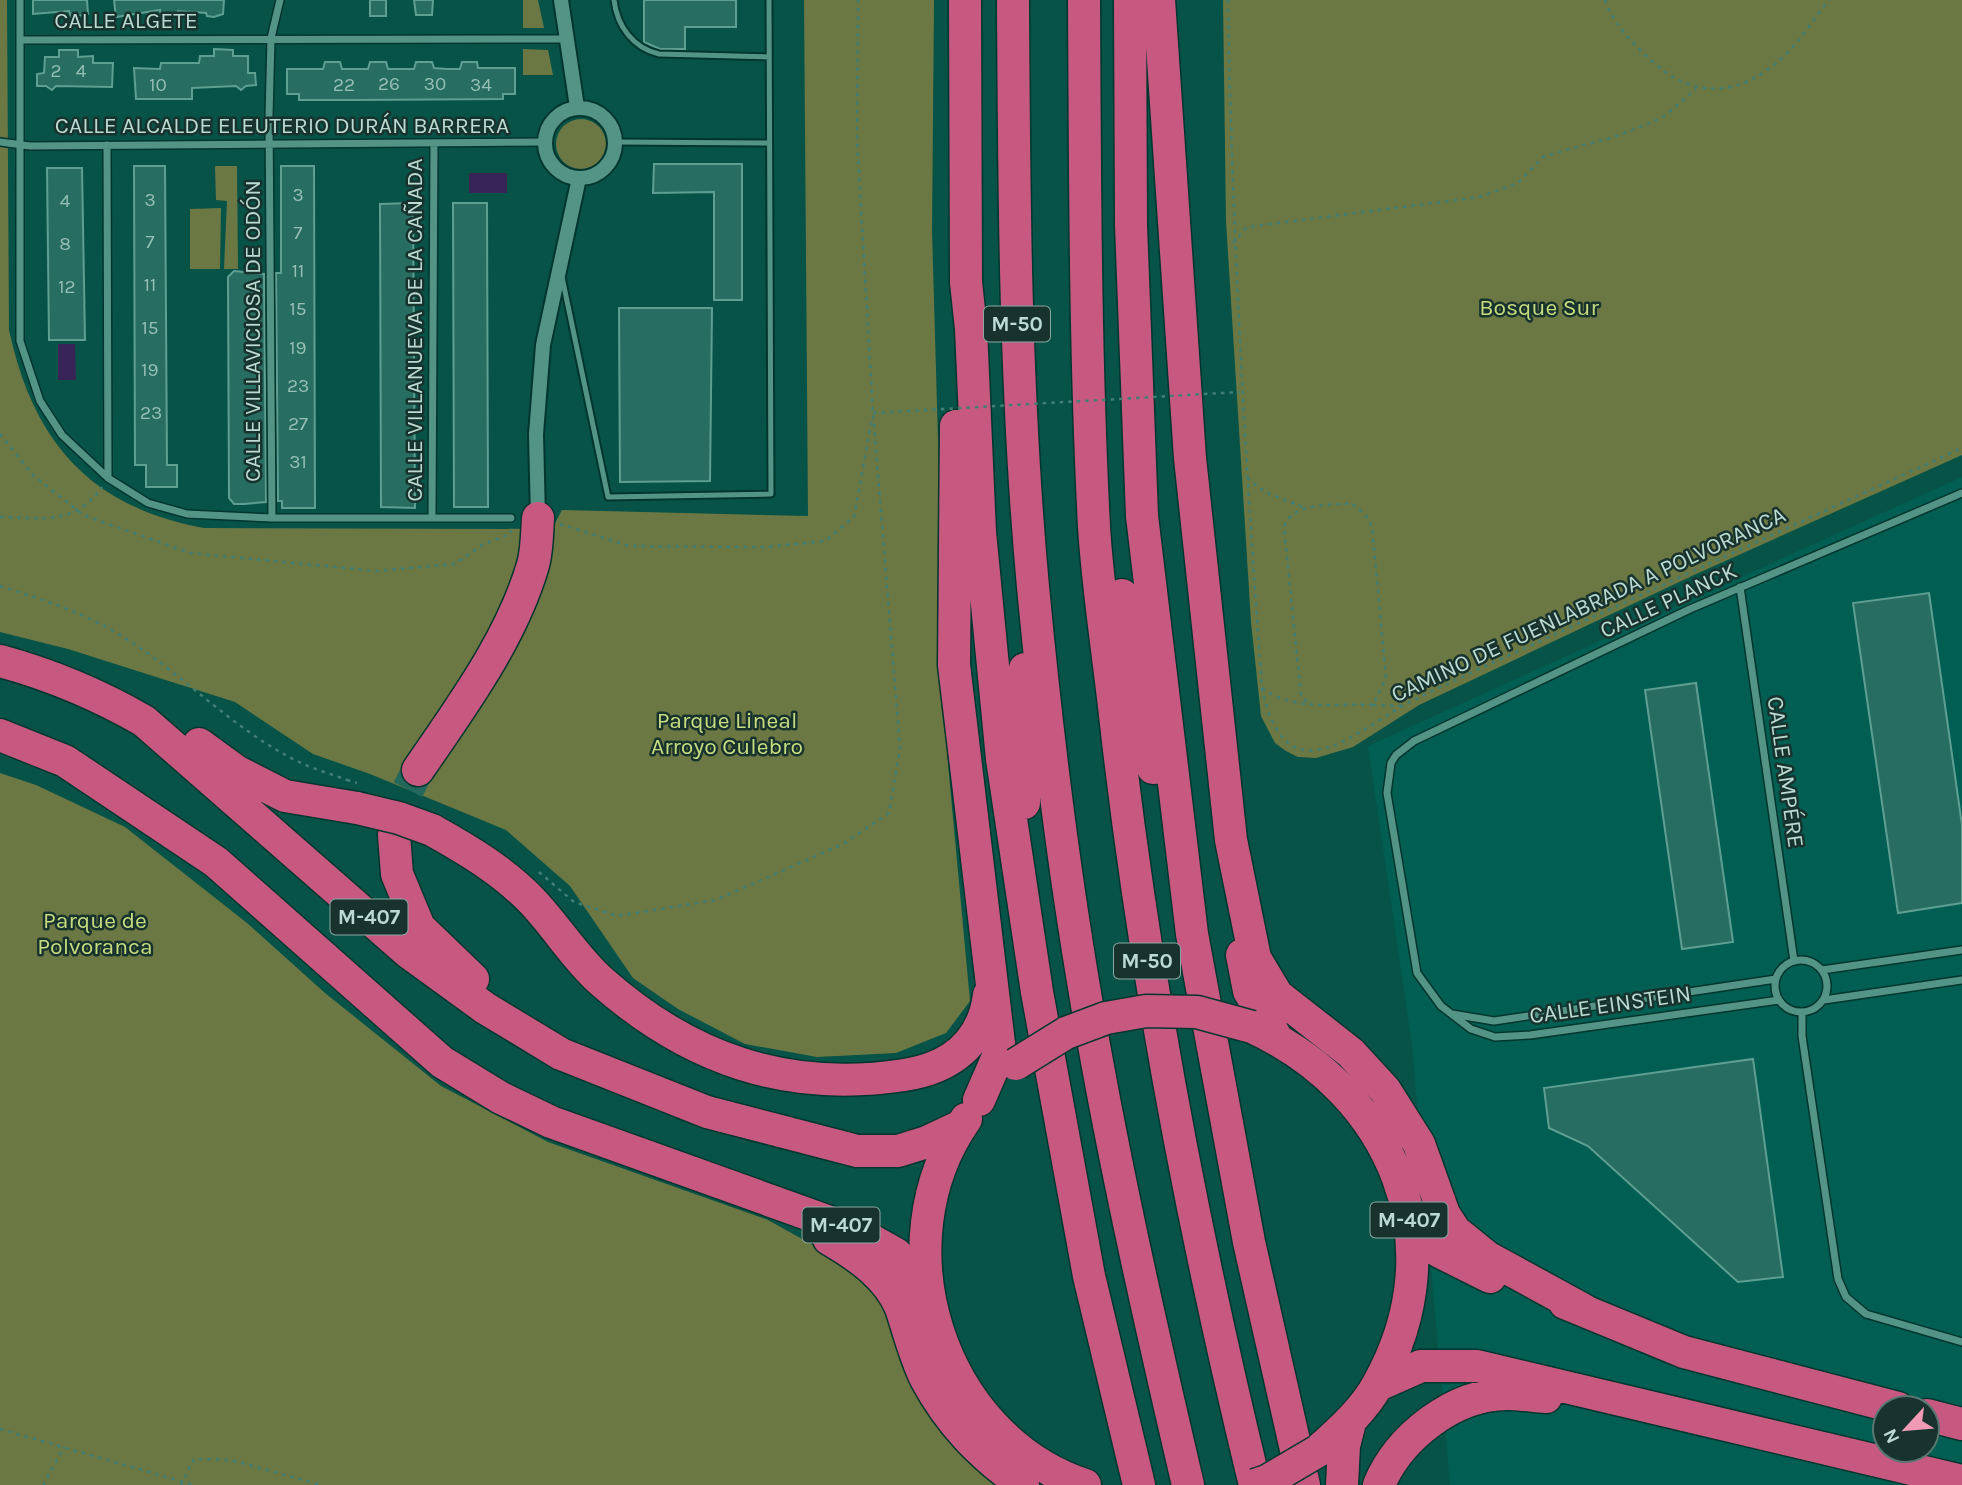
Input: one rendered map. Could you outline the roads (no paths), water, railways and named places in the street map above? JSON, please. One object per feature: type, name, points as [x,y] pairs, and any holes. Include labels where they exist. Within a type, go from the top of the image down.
[{"type":"highway","points":[[965,0],[966,282],[971,329],[980,532],[1002,759],[1037,992],[1090,1276],[1139,1485]]},
{"type":"highway","name":"M-50","points":[[1013,0],[1016,312],[1033,585],[1081,968],[1136,1262],[1188,1485]]},
{"type":"highway","name":"M-50","points":[[1084,0],[1085,243],[1094,530],[1129,838],[1145,945],[1195,1220],[1255,1485]]},
{"type":"highway","points":[[1130,0],[1131,225],[1142,516],[1192,934],[1249,1242],[1304,1485]]},
{"type":"highway","points":[[1159,0],[1190,458],[1238,922],[1247,982],[1265,1033]]},
{"type":"highway","points":[[966,282],[957,313],[954,665],[1000,1052],[979,1100]]},
{"type":"highway","points":[[1092,429],[1109,499],[1124,612],[1162,818],[1192,934]]},
{"type":"highway","points":[[418,771],[476,683],[513,615],[533,564],[525,518]]},
{"type":"highway","points":[[1033,585],[1025,620],[1024,817],[1037,992]]},
{"type":"highway","name":"M-407","points":[[0,661],[48,674],[86,690],[144,721],[408,952],[485,1008],[561,1054],[707,1112],[857,1151],[898,1151],[927,1142],[961,1126]]},
{"type":"highway","points":[[144,721],[183,733],[236,771],[285,796],[352,794],[432,830],[502,873],[531,900],[599,980],[642,1013],[701,1049],[781,1076],[854,1082],[932,1068],[952,1058],[980,1031],[986,1017],[992,973]]},
{"type":"highway","name":"M-407","points":[[0,735],[65,761],[216,862],[442,1062],[501,1098],[551,1122],[740,1187],[855,1231],[896,1254],[927,1288]]},
{"type":"highway","name":"M-407","points":[[0,756],[58,776],[112,790]]},
{"type":"highway","points":[[394,835],[397,874],[419,927],[485,991],[619,1076]]},
{"type":"highway","points":[[1231,840],[1255,958],[1277,995],[1289,1008],[1351,1053],[1385,1090],[1419,1144],[1444,1214],[1455,1231],[1488,1257],[1584,1310]]},
{"type":"highway","name":"M-407","points":[[1078,1484],[1032,1458],[993,1425],[961,1384],[939,1338],[927,1288],[928,1221],[937,1177],[961,1126],[979,1100],[1016,1064],[1066,1033],[1107,1018],[1146,1012],[1197,1012],[1265,1033],[1334,1079],[1370,1121],[1387,1151],[1401,1187],[1410,1225],[1413,1265],[1405,1318],[1378,1385],[1350,1422],[1318,1451],[1267,1481],[1255,1485]]},
{"type":"highway","points":[[740,1187],[854,1254],[884,1281],[900,1308],[926,1378],[957,1427],[978,1451],[1023,1485]]},
{"type":"highway","name":"M-407","points":[[1410,1225],[1440,1252],[1483,1275],[1584,1310],[1684,1352],[1871,1401]]},
{"type":"highway","name":"M-407","points":[[1378,1385],[1421,1366],[1477,1366],[1962,1481]]},
{"type":"highway","points":[[1379,1485],[1408,1442],[1433,1419],[1483,1397],[1506,1394],[1641,1403]]},
{"type":"highway","points":[[1941,1419],[1962,1424]]},
{"type":"highway","points":[[1342,1485],[1344,1446],[1350,1422]]},
{"type":"street","points":[[20,0],[22,356],[40,401],[62,435],[108,478],[148,503],[187,514],[272,518],[525,518],[536,434],[542,345],[579,178]]},
{"type":"street","name":"CALLE VILLAVICIOSA DE ODÓN","points":[[272,518],[269,144],[271,38],[279,0]]},
{"type":"street","points":[[561,0],[569,39],[577,107]]},
{"type":"street","name":"CALLE ALGETE","points":[[20,40],[569,39]]},
{"type":"street","points":[[577,107],[600,113],[614,131],[616,142],[614,153],[601,172],[579,178],[558,171],[546,153],[544,142],[551,122],[558,114],[577,107]]},
{"type":"street","name":"CALLE ALCALDE ELEUTERIO DURÁN BARRERA","points":[[0,142],[20,145],[544,142]]},
{"type":"street","name":"CALLE VILLANUEVA DE LA CAÑADA","points":[[432,518],[435,143]]},
{"type":"street","points":[[107,145],[108,478]]},
{"type":"street","name":"CALLE PLANCK","points":[[1396,755],[1414,741],[1740,587],[1962,493]]},
{"type":"street","name":"CALLE AMPÉRE","points":[[1740,587],[1794,961]]},
{"type":"street","name":"CALLE EINSTEIN","points":[[1396,755],[1388,773],[1387,793],[1412,959],[1430,995],[1452,1014],[1483,1034],[1507,1036],[1779,1000]]},
{"type":"street","points":[[1822,970],[1962,950]]},
{"type":"street","points":[[1824,1000],[1828,985],[1822,970],[1814,963],[1803,959],[1788,962],[1776,979],[1776,994],[1779,1000],[1795,1012],[1809,1012],[1824,1000],[1962,980]]},
{"type":"street","name":"CALLE EINSTEIN","points":[[1452,1014],[1494,1021],[1776,979]]},
{"type":"street","points":[[1802,1012],[1802,1036],[1839,1279],[1846,1297],[1866,1314],[1962,1342]]},
{"type":"lane","points":[[614,0],[616,16],[634,43],[644,51],[659,54],[769,57]]},
{"type":"lane","points":[[561,268],[608,497],[771,494],[769,0]]},
{"type":"lane","points":[[616,142],[769,142]]},
{"type":"tunnel","points":[[394,835],[399,807],[418,770]]},
{"type":"park label","name":"Bosque Sur","points":[[1539,307]]},
{"type":"park label","name":"Parque Lineal Arroyo Culebro","points":[[727,733]]},
{"type":"park label","name":"Parque de Polvoranca","points":[[95,933]]}]
